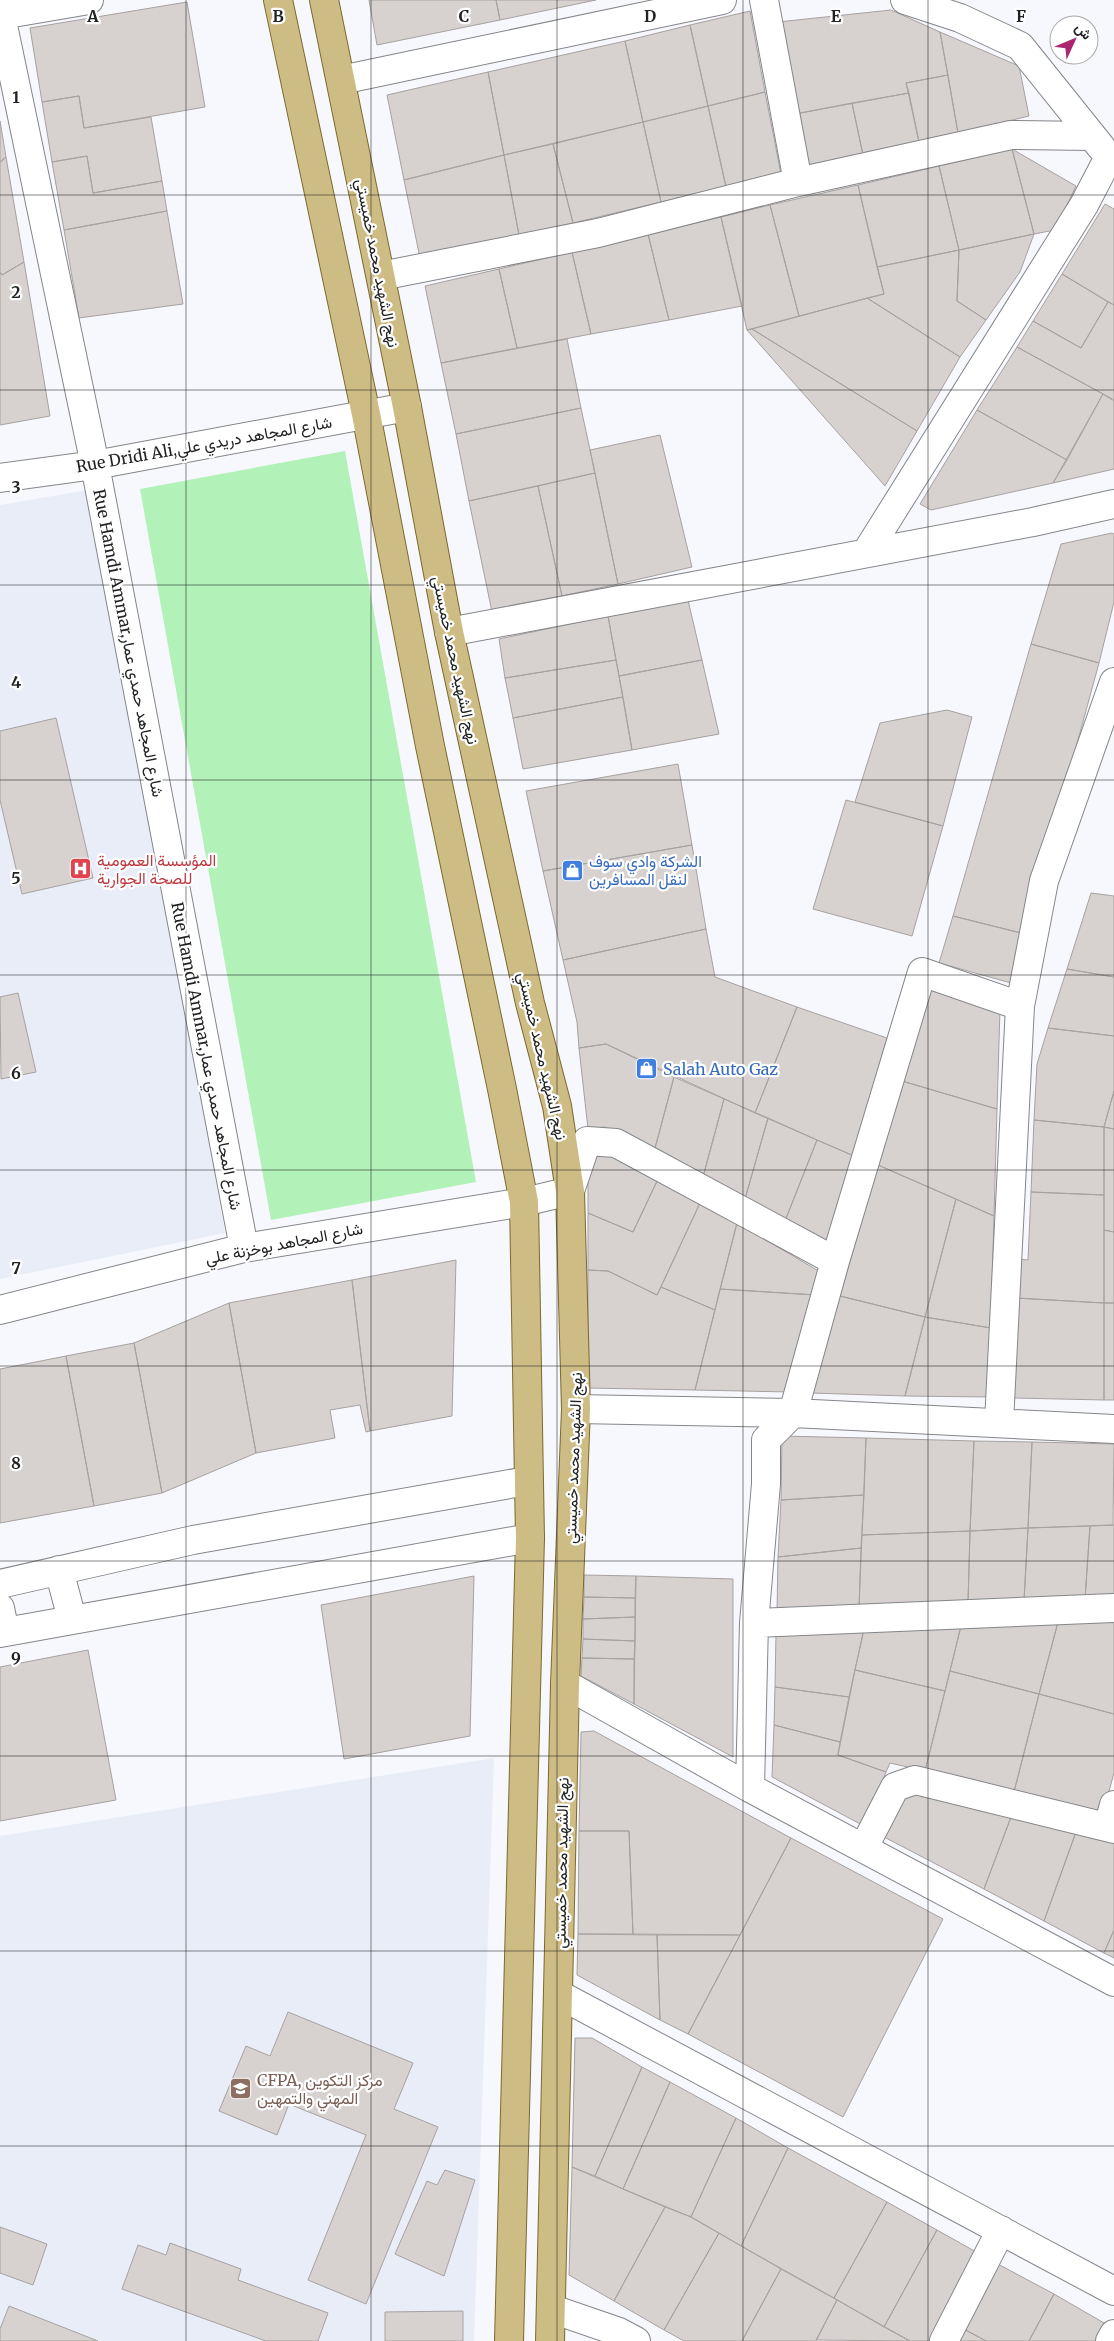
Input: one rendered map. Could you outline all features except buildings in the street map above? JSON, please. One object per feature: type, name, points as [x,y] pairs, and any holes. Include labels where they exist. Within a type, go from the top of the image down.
[{"type":"main road","points":[[278,0],[366,414],[432,755],[524,1202],[530,1538],[509,2341]]},
{"type":"main road","name":"نهج الشهيد محمد خميستي","points":[[324,0],[407,407],[449,632],[530,1002],[557,1106],[570,1191],[576,1409],[565,1684],[550,2341]]},
{"type":"street","points":[[1,13],[89,0]]},
{"type":"street","points":[[341,80],[722,0]]},
{"type":"street","points":[[764,0],[798,182]]},
{"type":"street","points":[[905,0],[960,18],[1020,46],[1105,151]]},
{"type":"street","name":"Rue Hamdi Ammar,شارع المجاهد حمدي عمار","points":[[1,13],[4,49],[95,465],[244,1248]]},
{"type":"street","points":[[381,276],[598,233],[798,182],[1011,135],[1105,151]]},
{"type":"street","points":[[866,554],[1084,205],[1105,151]]},
{"type":"street","name":"Rue Dridi Ali,شارع المجاهد دريدي علي","points":[[0,478],[95,465],[407,407]]},
{"type":"street","points":[[449,632],[866,554],[1114,504]]},
{"type":"street","points":[[999,1423],[1020,1006],[1044,880],[1114,682]]},
{"type":"street","points":[[750,1788],[754,1623],[766,1484],[766,1440],[793,1413],[835,1261],[922,972],[1020,1006]]},
{"type":"street","points":[[570,1191],[587,1142],[616,1143],[835,1261]]},
{"type":"street","name":"شارع المجاهد بوخزنة علي","points":[[0,1310],[244,1248],[524,1202],[570,1191]]},
{"type":"street","points":[[576,1409],[793,1413],[1114,1429]]},
{"type":"street","points":[[0,1584],[193,1540],[528,1481]]},
{"type":"street","points":[[2,1624],[72,1619],[530,1538]]},
{"type":"street","points":[[59,1570],[72,1619]]},
{"type":"street","points":[[754,1623],[1114,1608]]},
{"type":"street","points":[[565,1684],[750,1788],[864,1847],[1114,1982]]},
{"type":"street","points":[[864,1847],[895,1787],[915,1780],[1112,1820]]},
{"type":"street","points":[[558,1994],[1114,2292]]},
{"type":"street","points":[[944,2341],[1000,2230]]},
{"type":"street","points":[[552,2310],[619,2332],[636,2341]]},
{"type":"street","points":[[1110,2341],[1114,2334]]},
{"type":"shaded area","name":"المؤسسة العمومية للصحة الجوارية","points":[[94,489],[225,1233],[0,1279],[0,505]]},
{"type":"shaded area","name":"CFPA, مركز التكوين المهني والتمهين","points":[[494,1758],[474,2341],[0,2341],[0,1836]]},
{"type":"green space","points":[[345,451],[476,1182],[271,1220],[140,489]]},
{"type":"place","name":"المؤسسة العمومية للصحة الجوارية","points":[[81,869]]},
{"type":"place","name":"الشركة وادي سوف لنقل المسافرين","points":[[573,870]]},
{"type":"place","name":"Salah Auto Gaz","points":[[647,1069]]},
{"type":"place","name":"CFPA, مركز التكوين المهني والتمهين","points":[[241,2089]]}]
